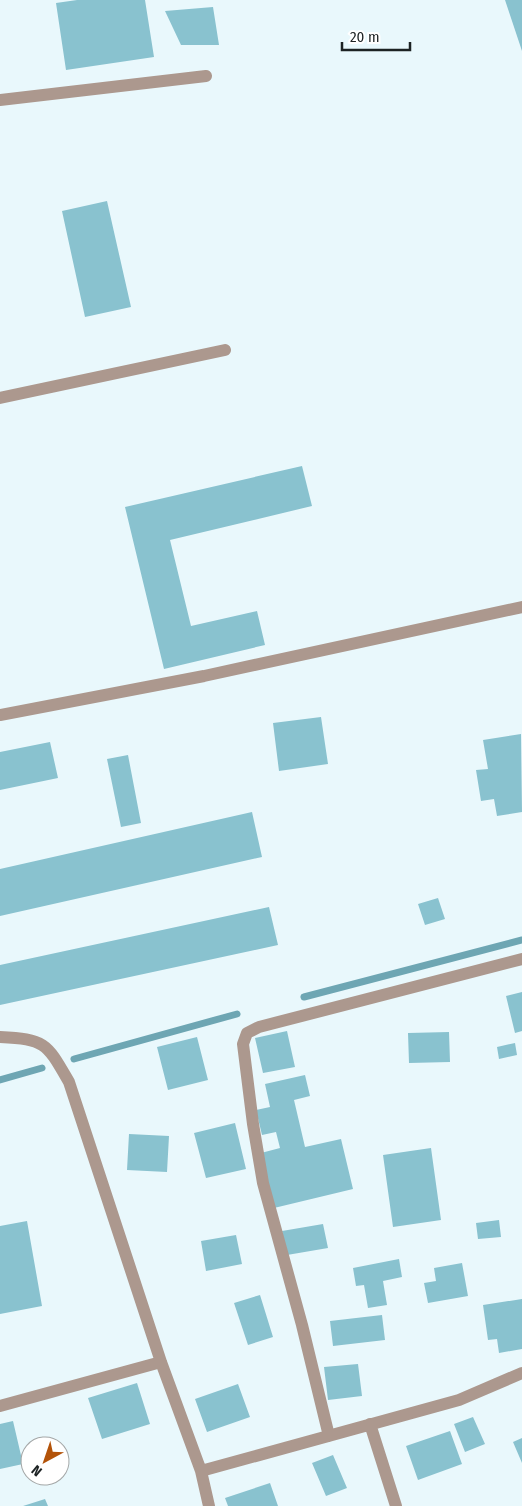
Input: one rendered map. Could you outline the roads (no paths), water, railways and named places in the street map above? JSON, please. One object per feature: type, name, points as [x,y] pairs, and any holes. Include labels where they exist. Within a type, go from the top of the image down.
[{"type":"street","points":[[0,100],[206,76]]},
{"type":"street","points":[[0,398],[225,350]]},
{"type":"street","points":[[0,715],[204,676],[522,607]]},
{"type":"street","points":[[328,1436],[302,1325],[263,1183],[244,1058],[243,1044],[247,1033],[259,1027],[522,958]]},
{"type":"street","points":[[0,1037],[33,1040],[43,1045],[53,1054],[69,1082],[161,1362],[201,1471],[209,1506]]},
{"type":"street","points":[[0,1406],[161,1362]]},
{"type":"street","points":[[201,1471],[459,1400],[522,1373]]},
{"type":"street","points":[[370,1424],[396,1506]]},
{"type":"waterway","points":[[304,997],[522,940]]},
{"type":"waterway","points":[[74,1059],[237,1014]]},
{"type":"waterway","points":[[0,1080],[42,1068]]}]
